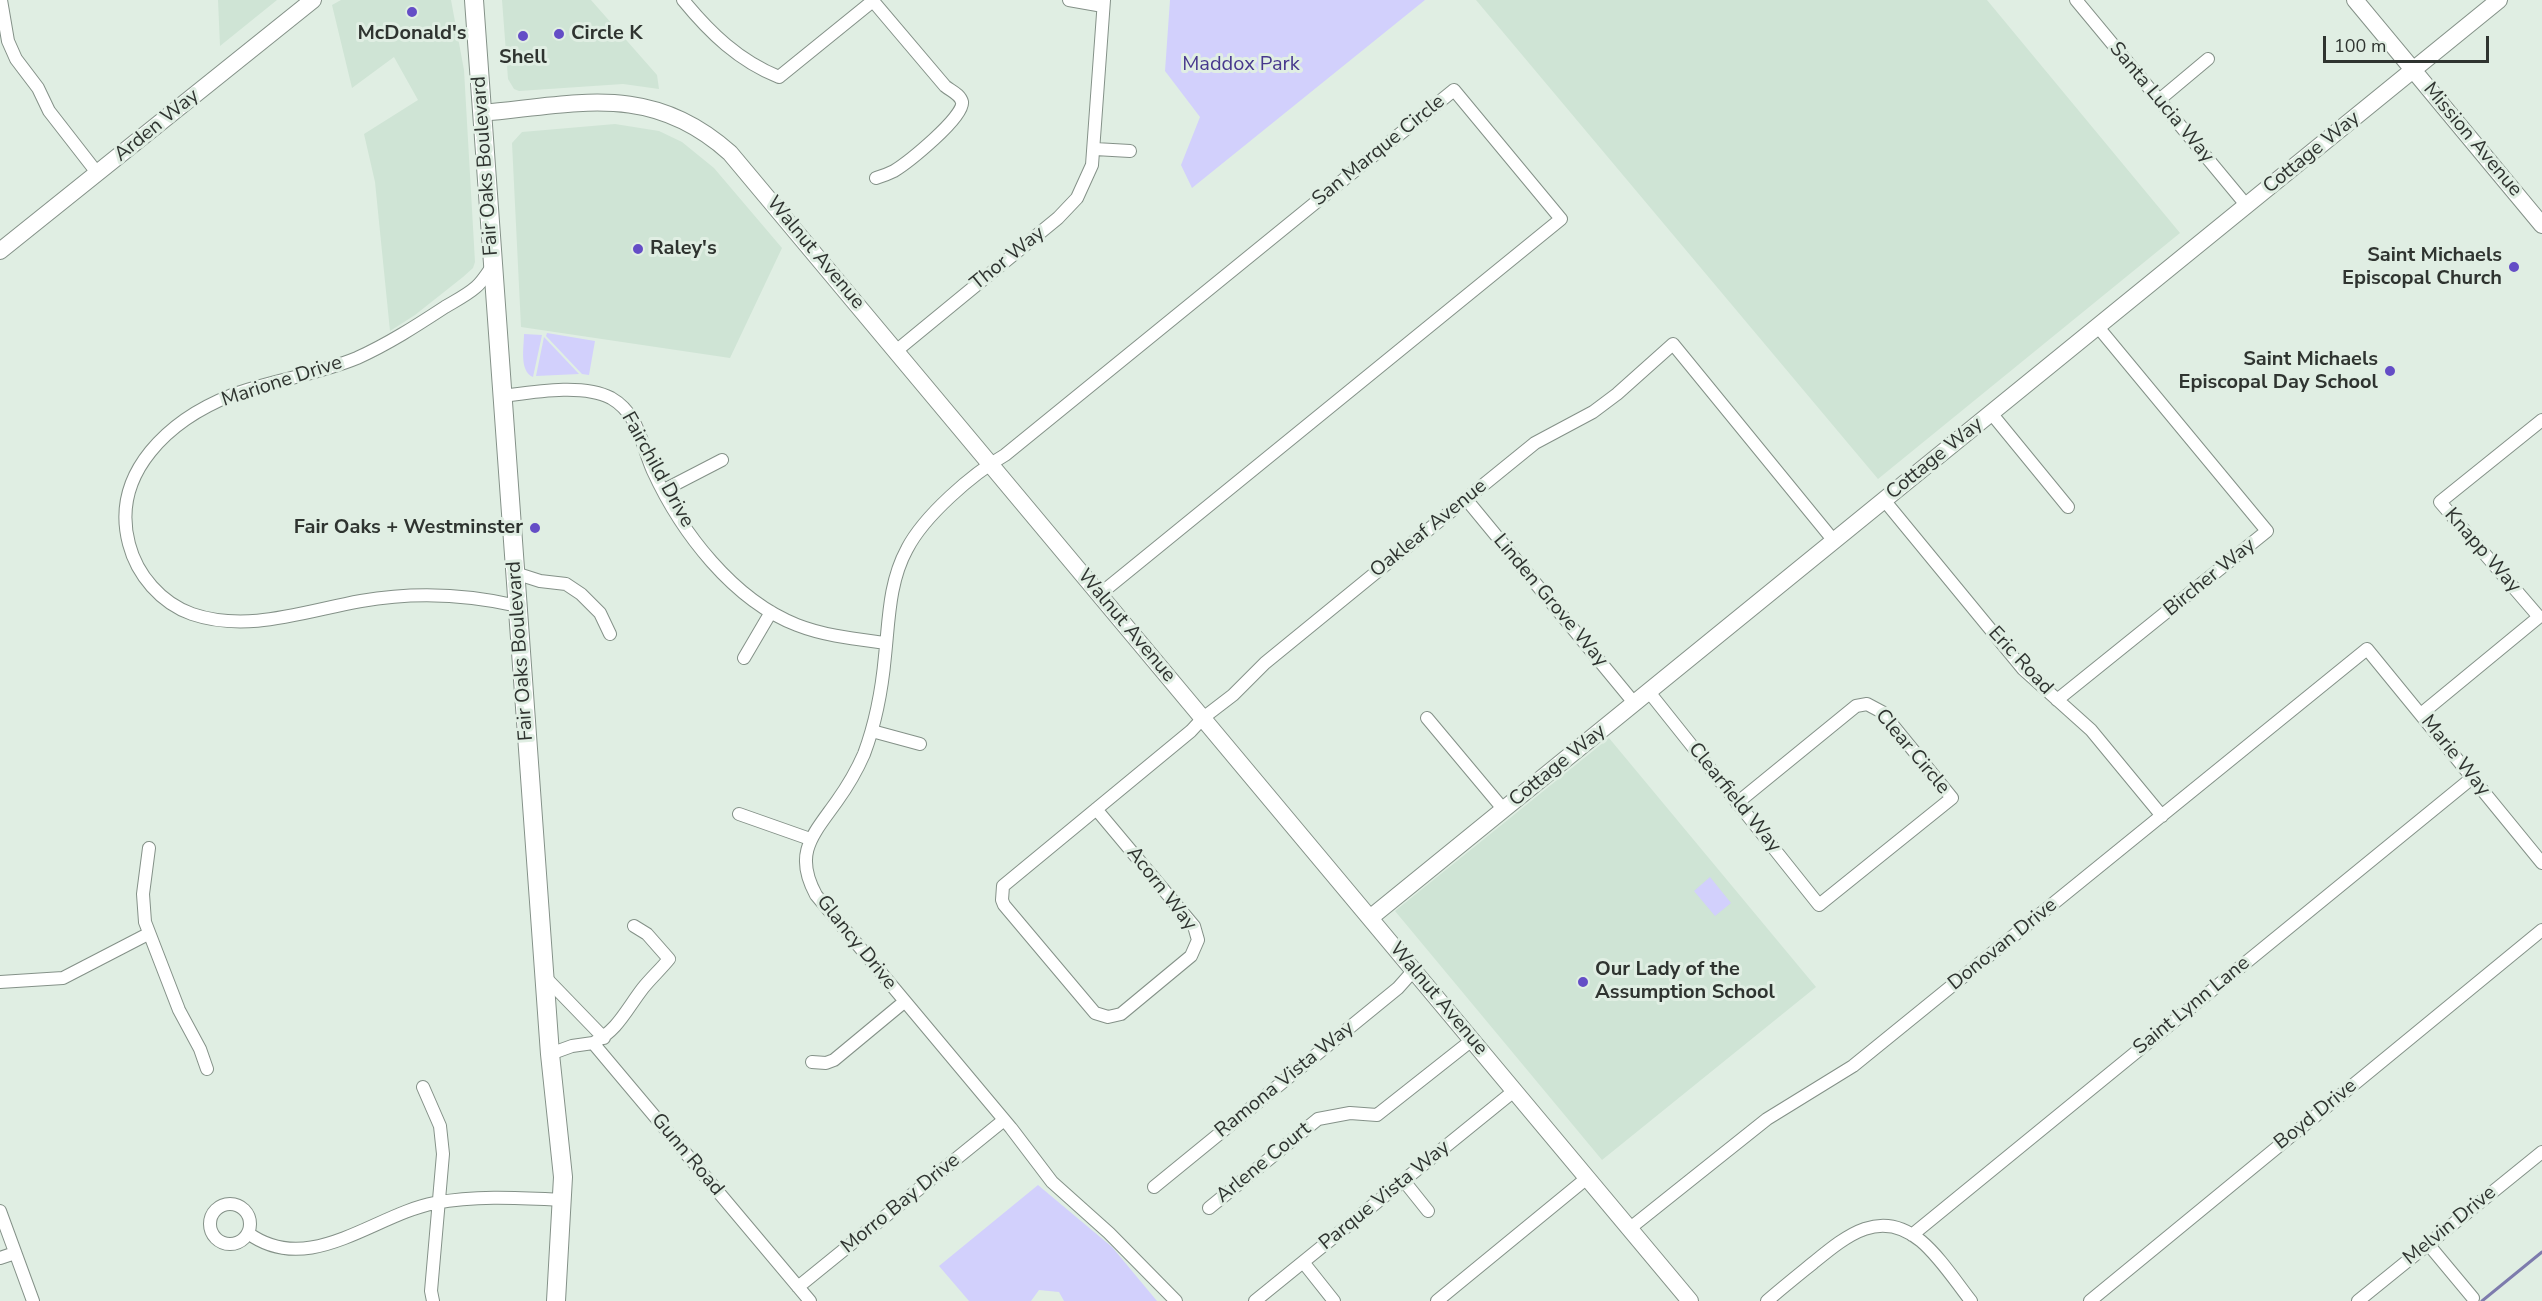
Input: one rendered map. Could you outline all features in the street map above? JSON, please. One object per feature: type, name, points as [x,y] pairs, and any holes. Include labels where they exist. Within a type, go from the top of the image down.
[{"type":"main road","name":"Fair Oaks Boulevard","points":[[474,0],[544,975],[563,1177],[564,1200],[556,1301]]},
{"type":"street","points":[[1,0],[8,41],[16,59],[38,88],[49,111],[98,174]]},
{"type":"street","name":"Arden Way","points":[[0,251],[313,0]]},
{"type":"street","points":[[683,0],[704,25],[735,53],[780,76],[873,0],[945,86],[958,95],[962,101],[962,109],[939,134],[898,168],[876,177]]},
{"type":"street","points":[[1069,0],[1103,3]]},
{"type":"street","name":"Santa Lucia Way","points":[[2076,0],[2247,206]]},
{"type":"street","name":"Mission Avenue","points":[[2355,0],[2542,225]]},
{"type":"street","name":"Cottage Way","points":[[1370,918],[2499,0]]},
{"type":"street","name":"Thor Way","points":[[896,351],[1065,212],[1086,182],[1095,148],[1103,3]]},
{"type":"street","points":[[2159,100],[2208,59]]},
{"type":"street","name":"San Marque Circle","points":[[990,464],[1005,455],[1454,90],[1462,99],[1561,219],[1100,594]]},
{"type":"street","name":"Walnut Avenue","points":[[482,113],[617,102],[652,108],[687,121],[702,130],[737,160],[1690,1301]]},
{"type":"street","points":[[1095,148],[1130,151]]},
{"type":"street","name":"Marione Drive","points":[[493,265],[477,287],[384,345],[330,368],[232,395],[189,418],[156,444],[140,466],[127,499],[125,525],[135,560],[143,576],[154,589],[183,610],[210,618],[245,622],[263,621],[361,601],[410,596],[462,598],[518,606]]},
{"type":"street","name":"Bircher Way","points":[[2057,700],[2267,531],[2098,327]]},
{"type":"street","name":"Oakleaf Avenue","points":[[1002,891],[1009,879],[1191,731],[1203,718],[1233,695],[1265,663],[1535,443],[1593,412],[1617,394],[1672,344],[1834,541]]},
{"type":"street","name":"Fairchild Drive","points":[[502,396],[582,390],[612,399],[635,421],[653,470],[664,490],[696,541],[720,570],[771,612],[812,631],[886,643]]},
{"type":"street","points":[[1991,413],[2068,507]]},
{"type":"street","name":"Knapp Way","points":[[2421,714],[2539,617],[2440,502],[2542,420]]},
{"type":"street","points":[[664,490],[722,460]]},
{"type":"street","name":"Glancy Drive","points":[[990,464],[929,517],[914,536],[895,578],[879,702],[872,730],[851,779],[810,839],[806,864],[809,880],[816,895],[1004,1120],[1052,1182],[1118,1241],[1176,1301]]},
{"type":"street","name":"Linden Grove Way","points":[[1466,499],[1635,704]]},
{"type":"street","name":"Eric Road","points":[[1884,500],[2023,669],[2091,730],[2162,816]]},
{"type":"street","points":[[515,573],[540,581],[566,584],[594,607],[604,620],[610,634]]},
{"type":"street","points":[[744,658],[771,612]]},
{"type":"street","name":"Marie Way","points":[[2367,649],[2542,863]]},
{"type":"street","name":"Donovan Drive","points":[[1629,1229],[1767,1119],[1853,1066],[2367,649]]},
{"type":"street","name":"Clearfield Way","points":[[1649,692],[1819,905]]},
{"type":"street","name":"Clear Circle","points":[[1737,803],[1856,706],[1867,704],[1882,712],[1952,798],[1819,905]]},
{"type":"street","points":[[1427,718],[1504,810]]},
{"type":"street","points":[[872,730],[920,744]]},
{"type":"street","name":"Saint Lynn Lane","points":[[1912,1235],[2472,778]]},
{"type":"street","name":"Acorn Way","points":[[1002,891],[1004,905],[1095,1013],[1102,1016],[1114,1017],[1121,1014],[1191,956],[1198,940],[1194,926],[1096,810]]},
{"type":"street","points":[[739,814],[810,839]]},
{"type":"street","points":[[149,848],[143,908],[148,934],[179,1010],[200,1049],[207,1069]]},
{"type":"street","points":[[550,1054],[608,1035],[632,1007],[645,986],[669,959],[647,933],[634,926]]},
{"type":"street","name":"Boyd Drive","points":[[2090,1301],[2542,930]]},
{"type":"street","points":[[0,982],[63,978],[148,934]]},
{"type":"street","name":"Ramona Vista Way","points":[[1154,1187],[1398,988],[1414,970]]},
{"type":"street","name":"Gunn Road","points":[[544,975],[810,1301]]},
{"type":"street","points":[[812,1062],[826,1063],[834,1060],[904,1002]]},
{"type":"street","name":"Arlene Court","points":[[1209,1208],[1318,1119],[1350,1113],[1377,1115],[1472,1040]]},
{"type":"street","points":[[423,1087],[435,1112],[442,1136],[443,1154],[431,1292],[433,1301]]},
{"type":"street","name":"Parque Vista Way","points":[[1255,1301],[1514,1091]]},
{"type":"street","name":"Morro Bay Drive","points":[[798,1287],[1004,1120]]},
{"type":"street","name":"Melvin Drive","points":[[2358,1301],[2542,1152]]},
{"type":"street","points":[[1437,1301],[1587,1178]]},
{"type":"street","points":[[1404,1181],[1428,1211]]},
{"type":"street","points":[[248,1233],[260,1242],[282,1246],[317,1246],[350,1237],[413,1209],[439,1202],[507,1197],[564,1200]]},
{"type":"street","points":[[0,1210],[33,1301]]},
{"type":"street","points":[[1767,1301],[1853,1232],[1868,1227],[1883,1226],[1912,1235],[1925,1245],[1971,1301]]},
{"type":"street","points":[[2428,1244],[2473,1298]]},
{"type":"street","points":[[0,1258],[15,1253]]},
{"type":"street","points":[[1303,1262],[1334,1301]]},
{"type":"shaded area","points":[[218,0],[277,0],[220,46]]},
{"type":"shaded area","points":[[341,0],[451,0],[464,70],[475,262],[473,268],[463,277],[415,315],[390,331],[375,182],[364,134],[418,100],[394,57],[352,88],[332,5]]},
{"type":"shaded area","points":[[502,0],[591,0],[657,75],[659,89],[623,84],[519,91],[514,89],[508,79]]},
{"type":"shaded area","points":[[1476,0],[1987,0],[2180,233],[1878,479]]},
{"type":"shaded area","points":[[615,124],[659,131],[682,142],[714,168],[782,248],[730,358],[521,327],[512,143],[522,132]]},
{"type":"shaded area","points":[[1609,738],[1816,987],[1602,1160],[1395,911]]},
{"type":"green space","name":"Maddox Park","points":[[1170,0],[1425,0],[1192,188],[1181,165],[1200,117],[1165,71]]},
{"type":"green space","points":[[547,333],[595,341],[589,375],[582,374],[546,336]]},
{"type":"green space","points":[[524,334],[542,335],[533,377],[524,364]]},
{"type":"green space","points":[[544,337],[579,374],[536,376]]},
{"type":"green space","points":[[1710,877],[1731,903],[1715,916],[1694,891]]},
{"type":"green space","points":[[1038,1185],[1112,1247],[1157,1301],[1064,1301],[1059,1292],[1039,1290],[1031,1301],[969,1301],[939,1266]]},
{"type":"waterway","points":[[2482,1301],[2542,1252]]},
{"type":"place","name":"McDonald's","points":[[412,12]]},
{"type":"place","name":"Circle K","points":[[559,34]]},
{"type":"place","name":"Shell","points":[[523,36]]},
{"type":"place","name":"Raley's","points":[[638,249]]},
{"type":"place","name":"Saint Michaels Episcopal Church","points":[[2514,267]]},
{"type":"place","name":"Saint Michaels Episcopal Day School","points":[[2390,371]]},
{"type":"place","name":"Fair Oaks + Westminster","points":[[535,528]]},
{"type":"place","name":"Our Lady of the Assumption School","points":[[1583,982]]}]
